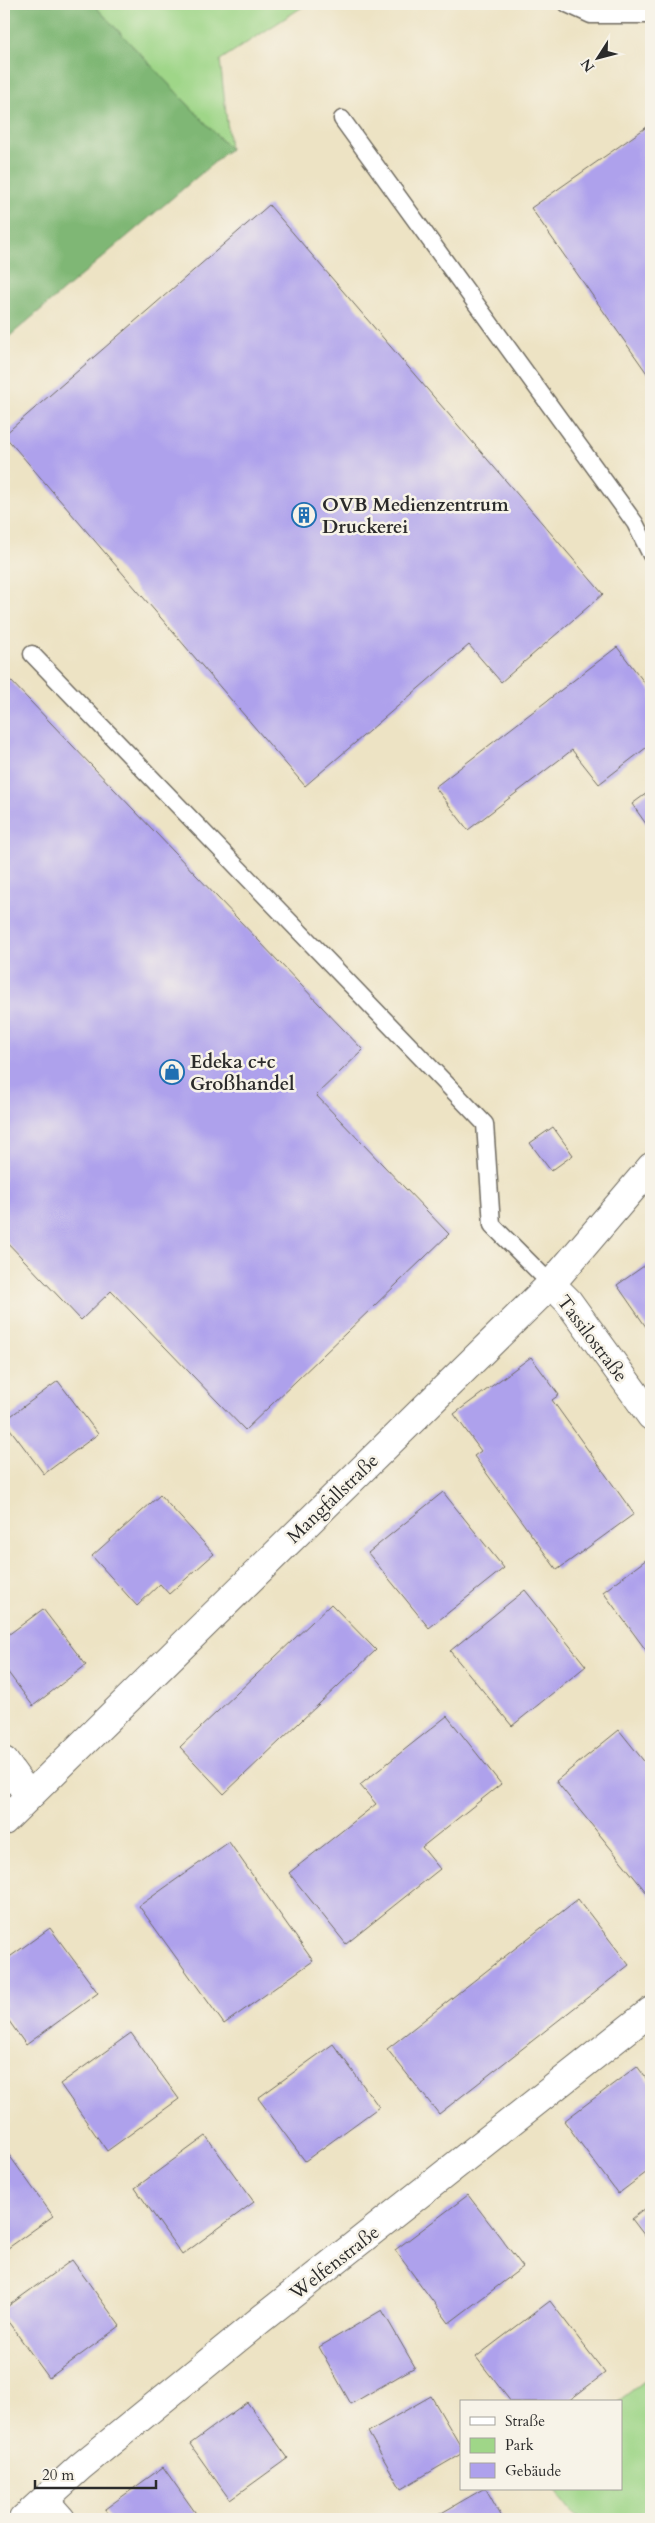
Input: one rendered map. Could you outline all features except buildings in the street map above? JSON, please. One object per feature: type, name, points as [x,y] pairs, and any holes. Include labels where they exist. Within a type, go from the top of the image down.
[{"type":"street","name":"Mangfallstraße","points":[[4,1821],[551,1284],[651,1167]]},
{"type":"street","name":"Tassilostraße","points":[[551,1284],[568,1301],[651,1416]]},
{"type":"street","points":[[4,1761],[29,1796]]},
{"type":"street","name":"Welfenstraße","points":[[23,2519],[53,2510],[80,2467],[260,2320],[651,2011]]},
{"type":"lane","points":[[567,4],[591,15],[651,15]]},
{"type":"lane","points":[[342,119],[635,524],[651,555]]},
{"type":"lane","points":[[32,654],[484,1124],[492,1225],[551,1284]]},
{"type":"green space","points":[[4,4],[93,4],[230,149],[4,341]]},
{"type":"green space","points":[[93,4],[307,4],[220,60],[230,149]]},
{"type":"green space","points":[[651,2376],[651,2519],[577,2519],[555,2490],[622,2490],[622,2400],[620,2400]]},
{"type":"place","name":"OVB Medienzentrum Druckerei","points":[[304,515]]},
{"type":"place","name":"Edeka c+c Großhandel","points":[[172,1072]]}]
